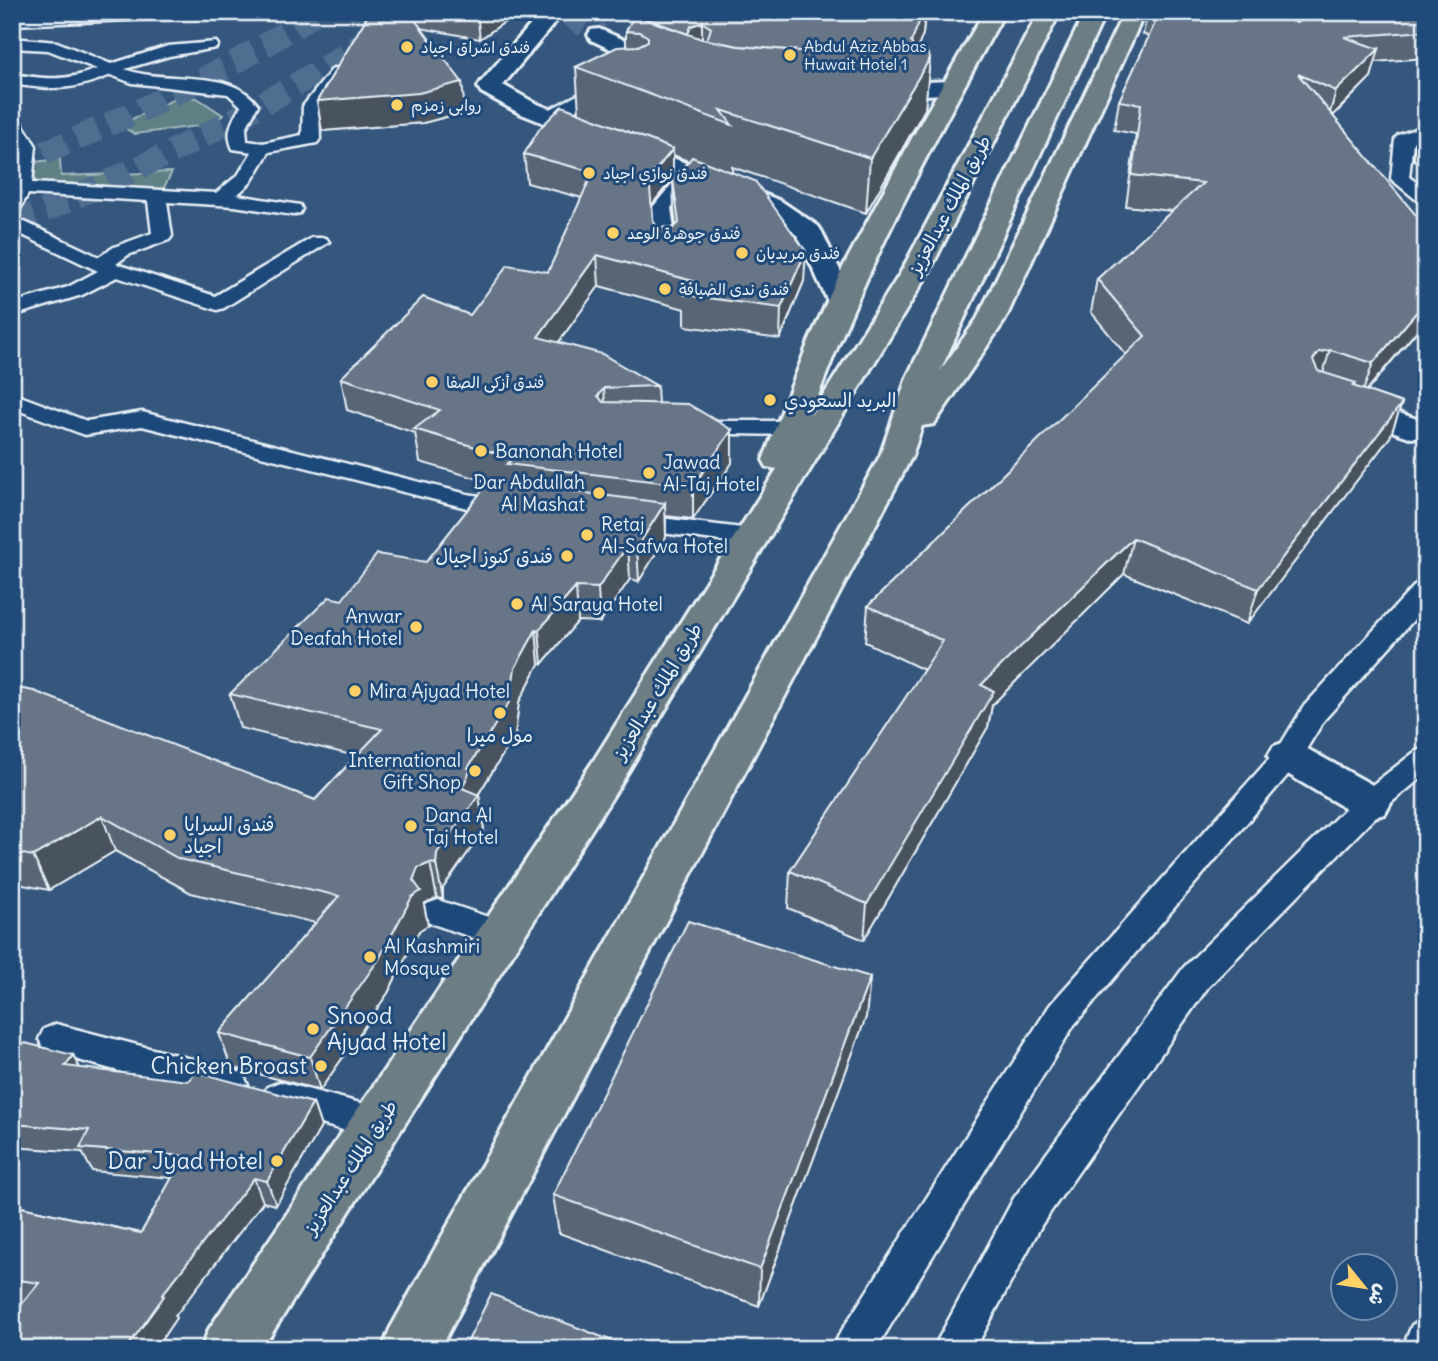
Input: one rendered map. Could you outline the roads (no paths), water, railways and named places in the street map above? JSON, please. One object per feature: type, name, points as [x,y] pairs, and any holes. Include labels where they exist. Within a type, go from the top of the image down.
[{"type":"highway","points":[[750,537],[841,302],[952,88],[995,12]]},
{"type":"highway","name":"طريق الملك عبدالعزيز","points":[[229,1349],[606,774],[915,272],[1050,12]]},
{"type":"highway","points":[[896,456],[922,377],[1096,12]]},
{"type":"highway","points":[[410,1349],[896,456],[991,320],[1135,12]]},
{"type":"street","points":[[549,12],[551,15],[544,26],[489,87],[516,103],[772,206],[809,232],[841,302]]},
{"type":"street","points":[[599,35],[693,77]]},
{"type":"street","points":[[857,92],[952,88]]},
{"type":"street","points":[[1320,396],[1412,428]]},
{"type":"street","points":[[1288,756],[1370,803]]},
{"type":"lane","points":[[12,20],[42,15],[198,26]]},
{"type":"lane","points":[[12,89],[82,81],[168,51],[198,26]]},
{"type":"lane","points":[[194,70],[198,26]]},
{"type":"lane","points":[[12,43],[51,45],[132,78],[194,70],[233,90],[250,105],[237,128],[239,145],[263,148],[311,139],[311,106],[339,71]]},
{"type":"lane","points":[[12,79],[52,85]]},
{"type":"lane","points":[[547,116],[612,87],[633,88]]},
{"type":"lane","points":[[12,121],[19,147],[22,188],[12,207]]},
{"type":"lane","points":[[1426,130],[1404,139],[1401,179],[1426,198]]},
{"type":"lane","points":[[220,200],[245,178],[263,148]]},
{"type":"lane","points":[[667,251],[662,207],[690,173]]},
{"type":"lane","points":[[22,188],[220,200],[293,209]]},
{"type":"lane","points":[[12,310],[75,291],[108,268],[121,251],[162,236],[157,197]]},
{"type":"lane","points":[[12,222],[108,268],[217,304],[319,242]]},
{"type":"lane","points":[[12,400],[85,428],[142,419],[467,501],[534,510]]},
{"type":"lane","points":[[670,428],[791,428]]},
{"type":"lane","points":[[602,518],[750,537]]},
{"type":"lane","points":[[853,1349],[1062,1015],[1288,756],[1314,713],[1426,589]]},
{"type":"lane","points":[[953,1349],[1028,1211],[1196,977],[1370,803],[1426,758]]},
{"type":"lane","points":[[438,913],[500,934]]},
{"type":"lane","points":[[56,1039],[379,1124]]},
{"type":"lane","points":[[1422,1349],[1426,1339]]},
{"type":"tunnel","points":[[12,167],[130,115],[206,77],[317,12]]},
{"type":"tunnel","points":[[16,222],[12,224],[166,155],[216,129],[315,73],[408,12]]},
{"type":"tunnel","points":[[566,12],[599,35]]},
{"type":"place","name":"فندق اشراق اجياد","points":[[407,47]]},
{"type":"place","name":"Abdul Aziz Abbas Huwait Hotel 1","points":[[790,55]]},
{"type":"place","name":"روابی زمزم","points":[[397,105]]},
{"type":"place","name":"فندق نوازي اجياد","points":[[589,173]]},
{"type":"place","name":"فندق جوهرة الوعد","points":[[613,233]]},
{"type":"place","name":"فندق مريديان","points":[[742,253]]},
{"type":"place","name":"فندق ندى الضيافة","points":[[665,289]]},
{"type":"place","name":"فندق أزكى الصفا","points":[[432,382]]},
{"type":"place","name":"البريد السعودي","points":[[770,400]]},
{"type":"place","name":"Banonah Hotel","points":[[481,451]]},
{"type":"place","name":"Jawad Al-Taj Hotel","points":[[649,473]]},
{"type":"place","name":"Dar Abdullah Al Mashat","points":[[599,493]]},
{"type":"place","name":"Retaj Al-Safwa Hotel","points":[[587,535]]},
{"type":"place","name":"فندق كنوز اجيال","points":[[567,556]]},
{"type":"place","name":"Al Saraya Hotel","points":[[517,604]]},
{"type":"place","name":"Anwar Deafah Hotel","points":[[416,627]]},
{"type":"place","name":"Mira Ajyad Hotel","points":[[355,691]]},
{"type":"place","name":"مول ميرا","points":[[500,713]]},
{"type":"place","name":"International Gift Shop","points":[[475,771]]},
{"type":"place","name":"Dana Al Taj Hotel","points":[[411,826]]},
{"type":"place","name":"فندق السرايا اجياد","points":[[170,835]]},
{"type":"place","name":"Al Kashmiri Mosque","points":[[370,957]]},
{"type":"place","name":"Snood Ajyad Hotel","points":[[313,1029]]},
{"type":"place","name":"Chicken Broast","points":[[321,1066]]},
{"type":"place","name":"Dar Jyad Hotel","points":[[277,1161]]}]
